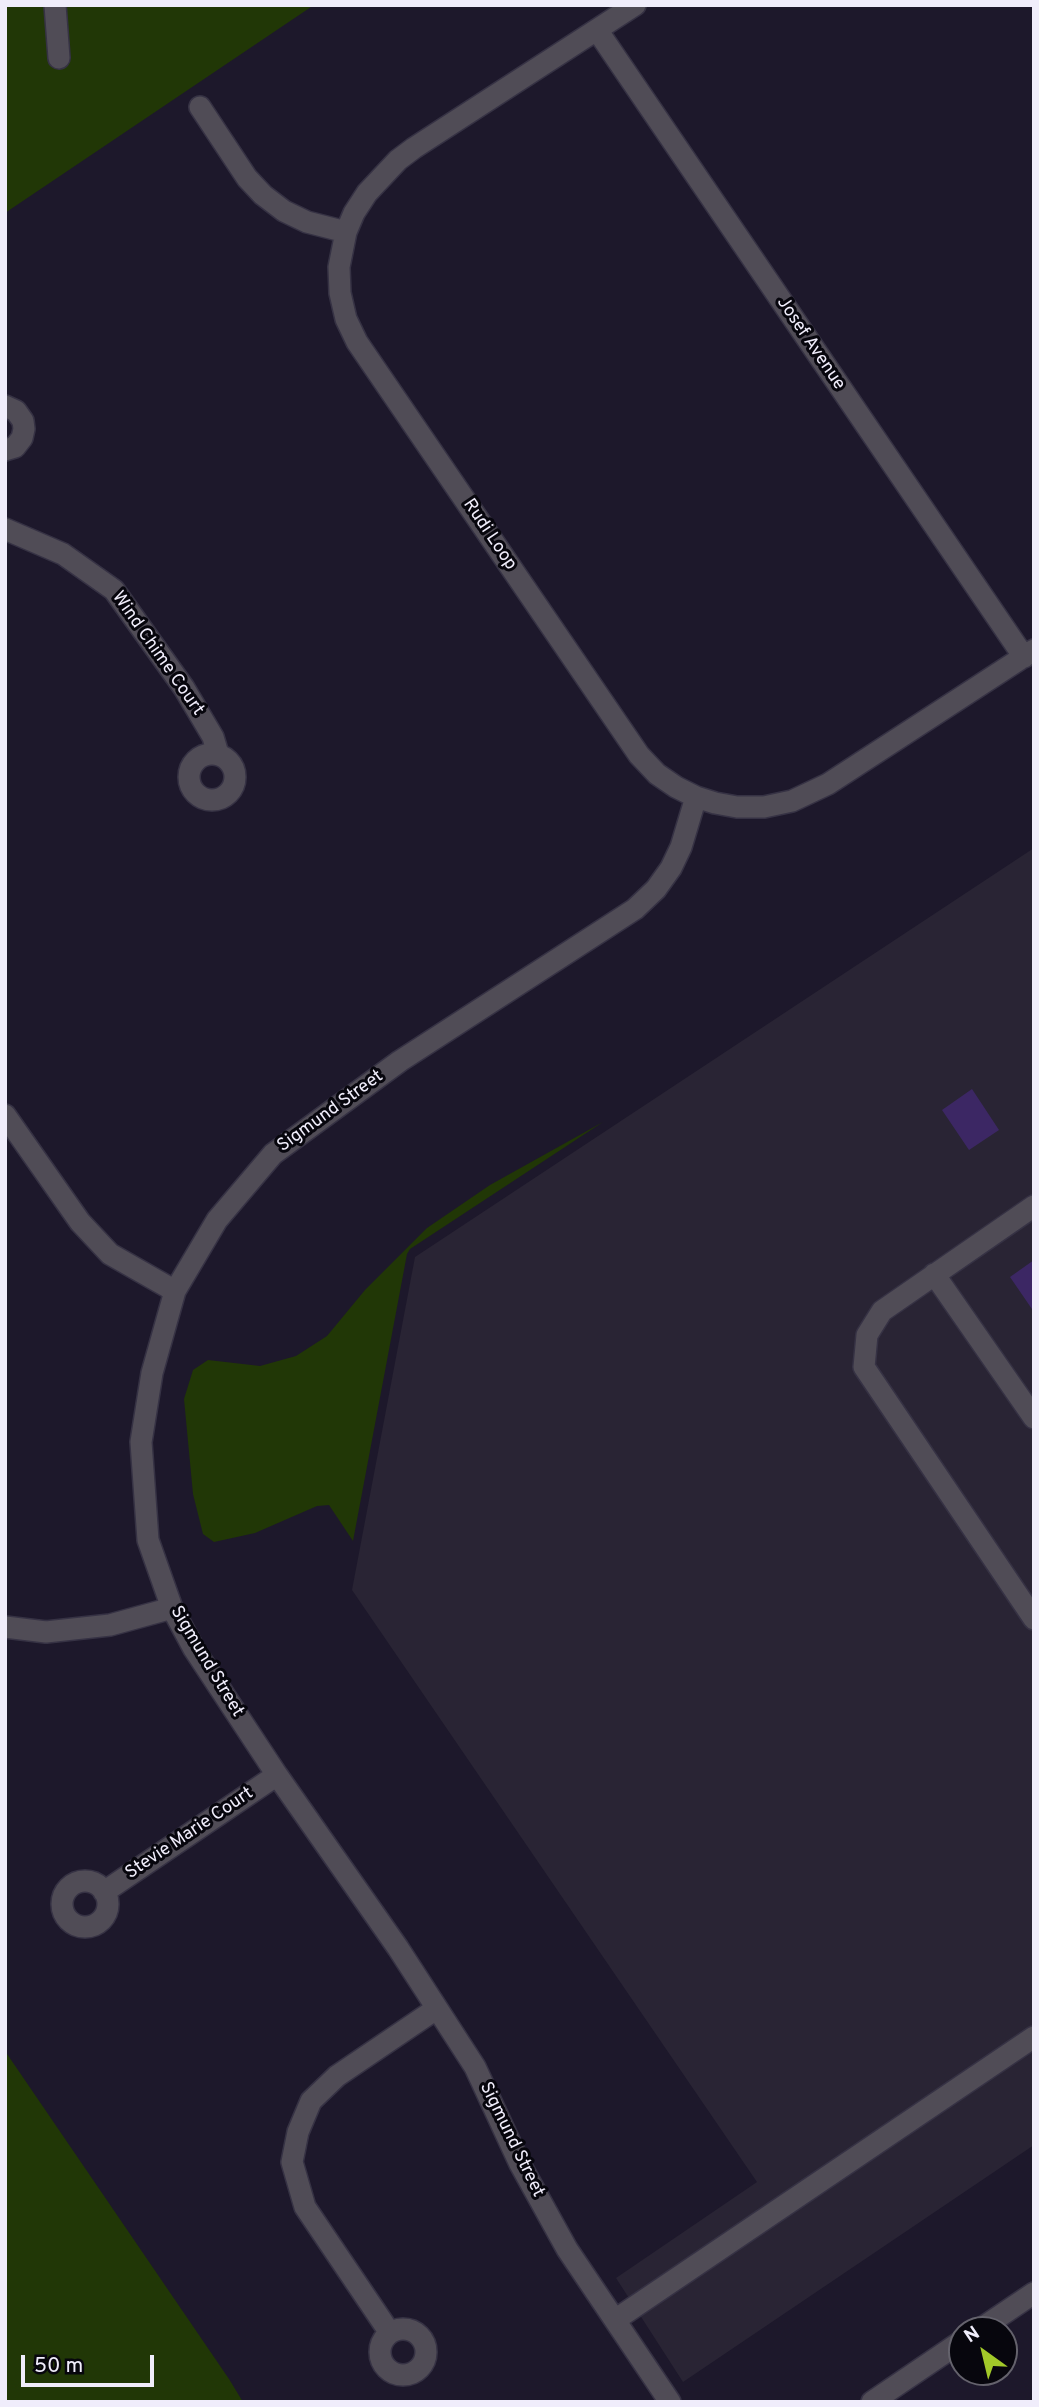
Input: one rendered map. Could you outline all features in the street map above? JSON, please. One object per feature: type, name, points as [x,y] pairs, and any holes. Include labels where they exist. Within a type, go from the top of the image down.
[{"type":"street","points":[[55,5],[59,58]]},
{"type":"street","name":"Rudi Loop","points":[[635,5],[398,160],[367,193],[346,232],[339,267],[340,293],[346,319],[356,342],[639,755],[657,774],[696,797],[737,807],[764,807],[792,801],[828,783],[1029,653]]},
{"type":"street","name":"Josef Avenue","points":[[597,30],[1029,653]]},
{"type":"street","points":[[200,107],[247,178],[263,195],[284,211],[307,222],[346,232]]},
{"type":"street","points":[[5,406],[16,411],[23,421],[24,429],[22,438],[15,447],[5,450]]},
{"type":"street","name":"Wind Chime Court","points":[[5,529],[63,554],[114,590],[184,688],[213,737],[218,754]]},
{"type":"street","name":"Sigmund Street","points":[[670,2402],[567,2249],[520,2164],[475,2067],[398,1948],[277,1775],[194,1649],[172,1608],[148,1540],[141,1442],[152,1373],[175,1291],[217,1220],[273,1154],[400,1061],[635,909],[656,889],[671,868],[681,847],[696,797]]},
{"type":"street","points":[[5,1115],[79,1222],[110,1254],[175,1291]]},
{"type":"street","points":[[1034,1206],[882,1311],[867,1335],[864,1367],[1034,1619]]},
{"type":"street","points":[[934,1273],[1034,1419]]},
{"type":"street","points":[[5,1627],[46,1632],[110,1625],[172,1608]]},
{"type":"street","name":"Stevie Marie Court","points":[[104,1892],[277,1775]]},
{"type":"street","points":[[390,2333],[305,2207],[292,2161],[298,2132],[311,2101],[338,2077],[436,2009]]},
{"type":"street","points":[[615,2320],[1034,2037]]},
{"type":"street","points":[[1000,2316],[1034,2293]]},
{"type":"street","points":[[872,2402],[948,2350]]},
{"type":"shaded area","points":[[1034,848],[1034,2145],[683,2382],[616,2278],[757,2182],[352,1590],[415,1257]]},
{"type":"green space","points":[[5,5],[314,5],[5,213]]},
{"type":"green space","points":[[603,1122],[410,1249],[407,1254],[353,1541],[329,1505],[317,1506],[255,1533],[214,1542],[203,1534],[193,1494],[184,1399],[193,1370],[208,1360],[260,1366],[296,1356],[327,1336],[365,1290],[427,1228],[490,1185]]},
{"type":"green space","points":[[5,2051],[229,2379],[243,2402],[5,2402]]},
{"type":"building","points":[[972,1089],[999,1130],[969,1150],[942,1110]]},
{"type":"building","points":[[1034,1260],[1034,1312],[1010,1277]]}]
